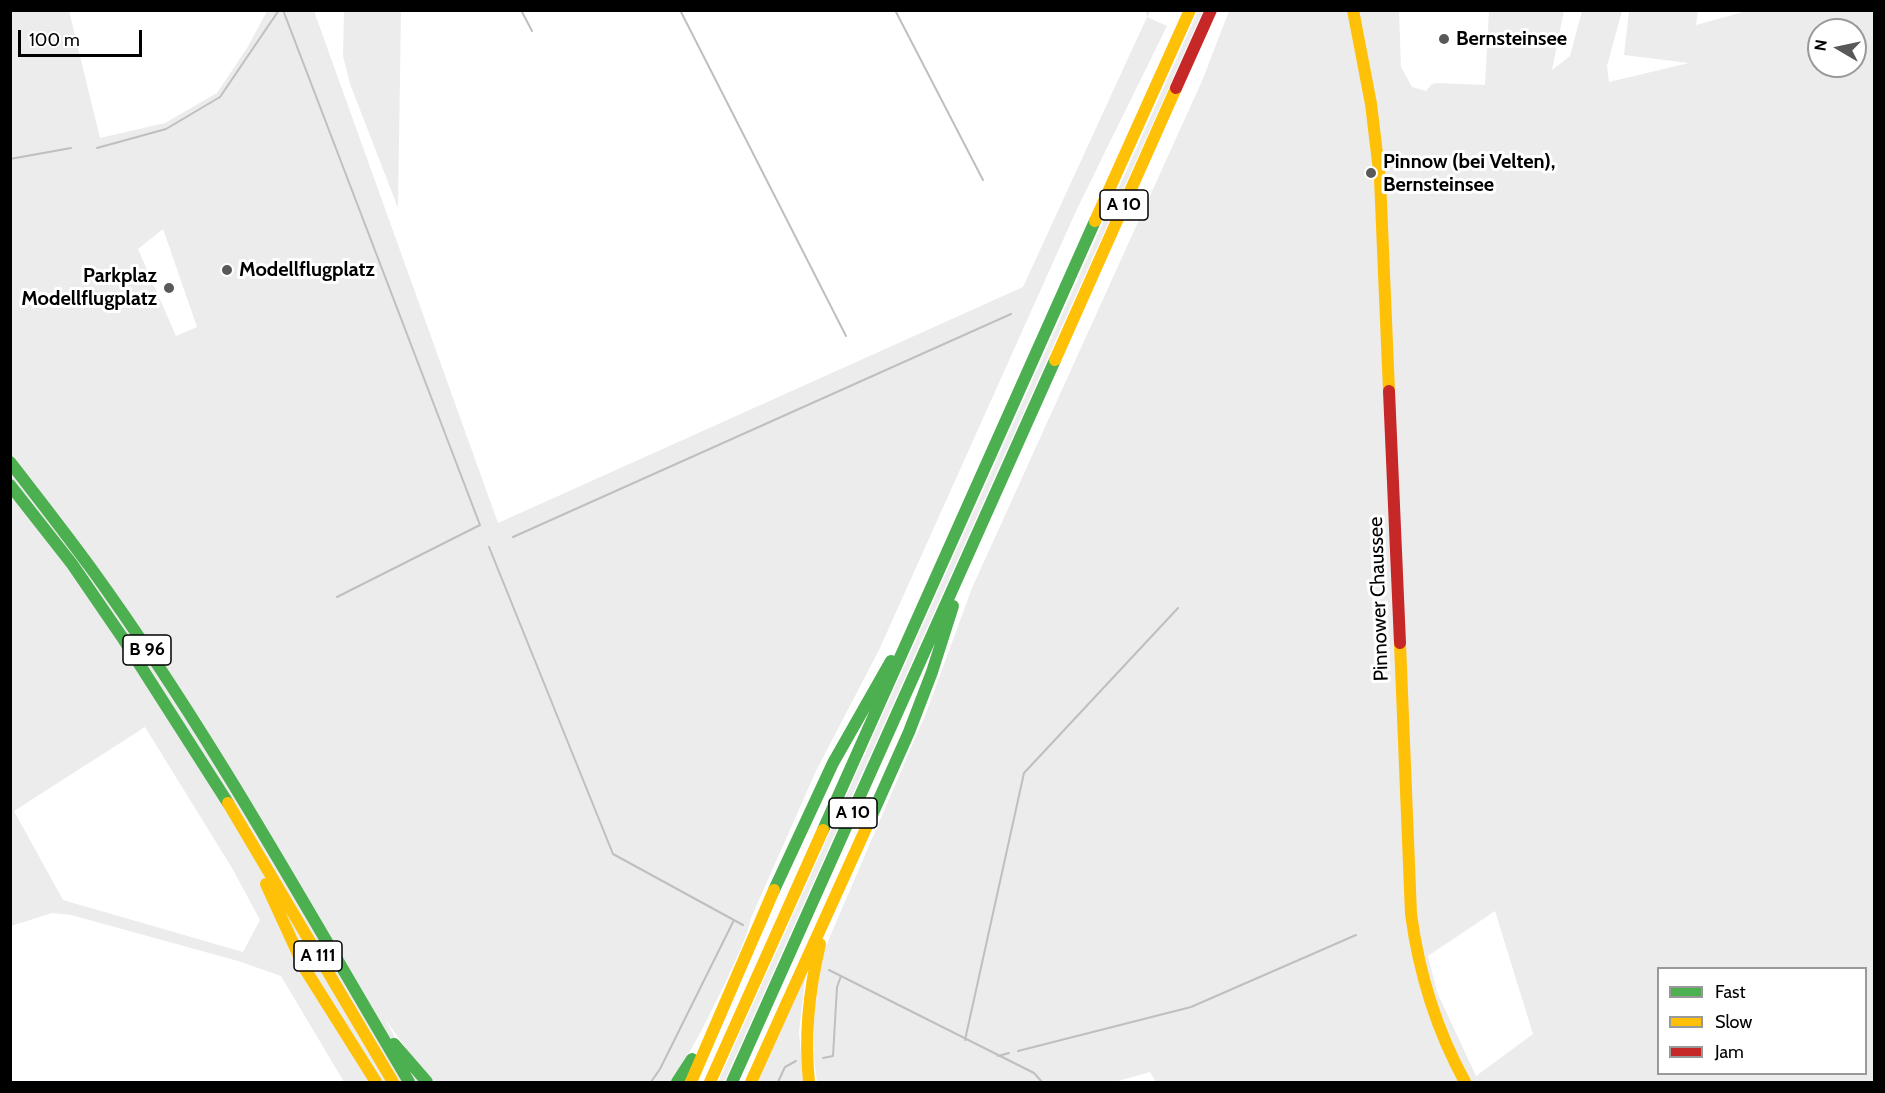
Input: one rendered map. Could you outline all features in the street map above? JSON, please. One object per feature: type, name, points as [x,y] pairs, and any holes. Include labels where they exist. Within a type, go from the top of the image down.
[{"type":"main road","name":"A 10","points":[[710,1083],[1190,10]]},
{"type":"main road","name":"A 10","points":[[732,1083],[1211,10]]},
{"type":"main road","name":"Pinnower Chaussee","points":[[1353,10],[1371,104],[1378,159],[1383,235],[1411,914],[1420,969],[1432,1011],[1465,1083]]},
{"type":"main road","name":"B 96","points":[[10,462],[93,571],[156,663],[270,847],[369,1014]]},
{"type":"main road","name":"B 96","points":[[10,485],[79,574],[243,829]]},
{"type":"main road","points":[[751,1083],[924,693],[972,543]]},
{"type":"main road","points":[[691,1083],[814,801],[846,735],[920,616]]},
{"type":"main road","points":[[243,829],[298,955],[376,1083]]},
{"type":"main road","name":"A 111","points":[[243,829],[393,1083]]},
{"type":"main road","points":[[809,1083],[808,1022],[814,968],[828,922],[860,841]]},
{"type":"main road","points":[[677,1083],[699,1047],[742,964]]},
{"type":"main road","points":[[369,1014],[409,1083]]},
{"type":"main road","points":[[369,1014],[427,1083]]},
{"type":"main road","points":[[359,1056],[370,1083]]},
{"type":"shaded area","points":[[11,11],[69,11],[100,138],[165,123],[217,93],[247,48],[267,11],[314,11],[498,523],[1023,287],[1147,17],[1167,26],[1077,209],[879,650],[816,771],[751,918],[729,975],[695,1043],[671,1082],[435,1082],[416,1062],[385,1019],[414,1073],[422,1082],[344,1082],[281,976],[238,961],[71,915],[52,913],[11,926]],"holes":[[[163,229],[197,327],[176,336],[138,249]],[[145,727],[232,868],[260,920],[243,952],[63,900],[14,811]]]},
{"type":"shaded area","points":[[344,11],[401,11],[398,208],[350,84],[343,56]]},
{"type":"shaded area","points":[[1198,11],[1203,11],[724,1082],[718,1082]]},
{"type":"shaded area","points":[[1229,11],[1399,11],[1401,67],[1412,87],[1426,91],[1432,84],[1437,83],[1485,85],[1489,11],[1564,11],[1552,70],[1570,56],[1582,11],[1622,11],[1607,66],[1609,82],[1689,63],[1624,55],[1629,11],[1698,11],[1696,25],[1747,11],[1874,11],[1874,1082],[1156,1082],[1150,1072],[1115,1082],[817,1082],[814,1059],[814,1016],[822,955],[926,713],[972,588],[1202,81]],"holes":[[[1495,911],[1533,1034],[1476,1076],[1437,992],[1428,956]]]},
{"type":"shaded area","points":[[806,971],[799,1032],[803,1082],[756,1082]]},
{"type":"waterway","points":[[97,148],[166,129],[220,97],[279,10]]},
{"type":"waterway","points":[[283,10],[480,525],[337,597]]},
{"type":"waterway","points":[[521,10],[532,31]]},
{"type":"waterway","points":[[680,10],[846,336]]},
{"type":"waterway","points":[[895,10],[983,180]]},
{"type":"waterway","points":[[10,159],[71,148]]},
{"type":"waterway","points":[[513,537],[1011,314]]},
{"type":"waterway","points":[[489,547],[613,854],[743,925]]},
{"type":"waterway","points":[[965,1040],[1024,773],[1178,608]]},
{"type":"waterway","points":[[651,1082],[660,1069],[734,920]]},
{"type":"waterway","points":[[1018,1051],[1191,1007],[1356,935]]},
{"type":"waterway","points":[[829,970],[1034,1073],[1042,1082]]},
{"type":"waterway","points":[[823,1058],[833,1056],[837,987],[841,976]]},
{"type":"waterway","points":[[998,1056],[1009,1053]]},
{"type":"waterway","points":[[778,1082],[785,1067],[796,1061]]},
{"type":"traffic: fast","points":[[823,830],[1095,221]]},
{"type":"traffic: fast","points":[[732,1082],[1055,360]]},
{"type":"traffic: fast","points":[[10,462],[93,571],[177,695],[257,823],[409,1082]]},
{"type":"traffic: fast","points":[[10,485],[72,564],[122,637],[228,803]]},
{"type":"traffic: fast","points":[[872,815],[909,732],[932,672],[953,606]]},
{"type":"traffic: fast","points":[[774,890],[833,763],[891,661]]},
{"type":"traffic: fast","points":[[394,1044],[427,1082]]},
{"type":"traffic: fast","points":[[677,1082],[692,1059]]},
{"type":"traffic: slow","points":[[1095,221],[1190,10]]},
{"type":"traffic: slow","points":[[1353,10],[1371,104],[1380,179],[1389,391]]},
{"type":"traffic: slow","points":[[1055,360],[1176,88]]},
{"type":"traffic: slow","points":[[1400,643],[1411,914],[1414,936],[1430,1001],[1445,1042],[1465,1082]]},
{"type":"traffic: slow","points":[[228,803],[393,1082]]},
{"type":"traffic: slow","points":[[751,1082],[872,815]]},
{"type":"traffic: slow","points":[[710,1082],[823,830]]},
{"type":"traffic: slow","points":[[266,884],[305,969],[376,1082]]},
{"type":"traffic: slow","points":[[691,1082],[774,890]]},
{"type":"traffic: slow","points":[[809,1082],[808,1013],[820,944]]},
{"type":"traffic: jam","points":[[1176,88],[1211,10]]},
{"type":"traffic: jam","points":[[1389,391],[1400,643]]},
{"type":"place","name":"Bernsteinsee","points":[[1444,39]]},
{"type":"place","name":"Pinnow (bei Velten), Bernsteinsee","points":[[1371,173]]},
{"type":"place","name":"Modellflugplatz","points":[[227,270]]},
{"type":"place","name":"Parkplaz Modellflugplatz","points":[[169,288]]}]
